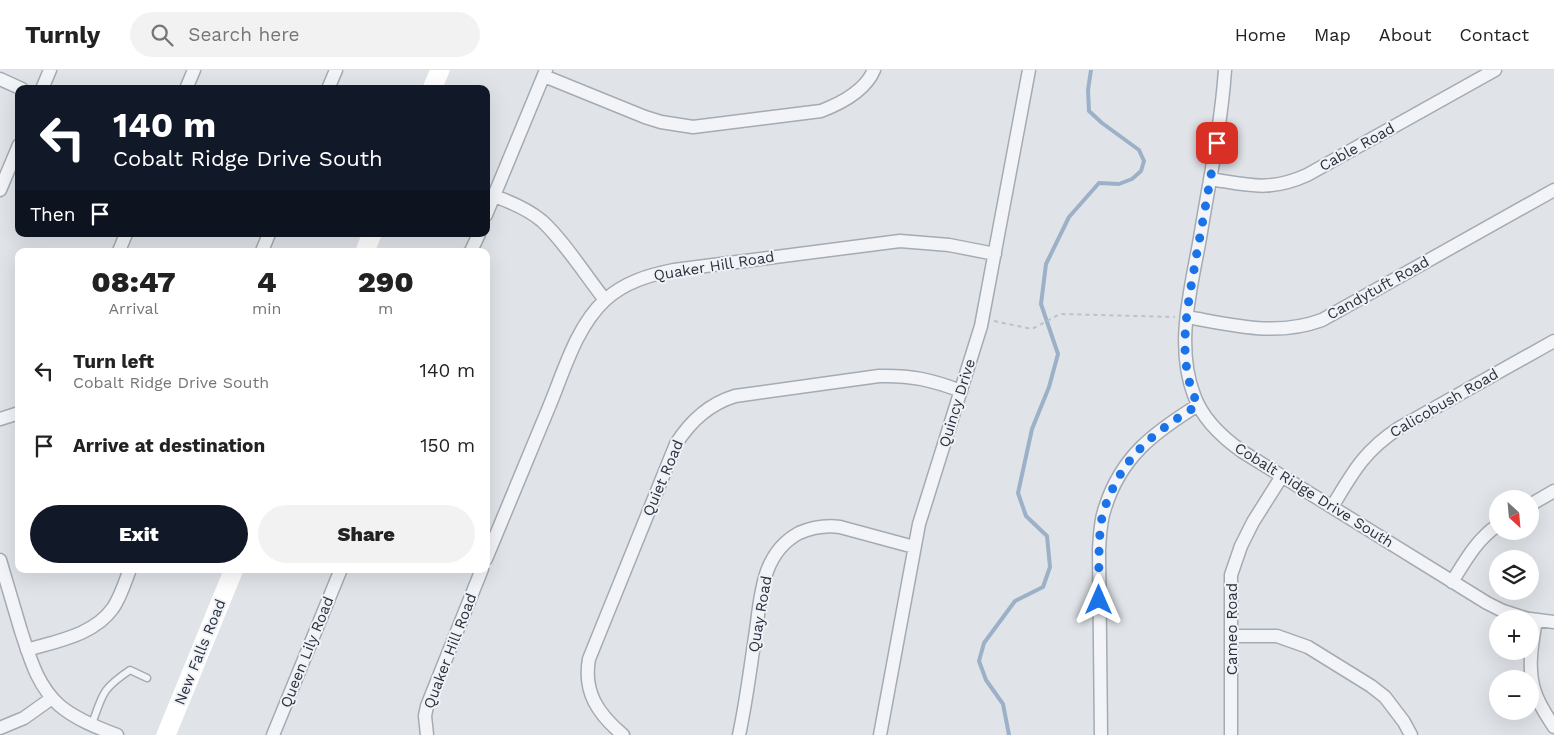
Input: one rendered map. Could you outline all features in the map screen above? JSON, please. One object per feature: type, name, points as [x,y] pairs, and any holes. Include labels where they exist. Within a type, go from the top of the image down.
[{"type":"main road","points":[[434,85],[440,70]]},
{"type":"main road","name":"New Falls Road","points":[[166,735],[232,573]]},
{"type":"street","points":[[44,85],[50,70]]},
{"type":"street","points":[[188,85],[194,70]]},
{"type":"street","points":[[330,85],[336,70]]},
{"type":"street","points":[[490,206],[545,73],[645,117],[661,122],[693,127],[822,111],[837,105],[851,96],[868,80],[874,70]]},
{"type":"street","name":"Quincy Drive","points":[[880,735],[914,547],[982,318],[1029,70]]},
{"type":"street","name":"Cobalt Ridge Drive South","points":[[1225,70],[1217,143],[1187,317],[1186,361],[1198,405],[1207,419],[1230,443],[1452,582],[1501,610]]},
{"type":"street","name":"Cable Road","points":[[1210,179],[1254,186],[1273,186],[1292,182],[1307,176],[1494,70]]},
{"type":"street","points":[[0,79],[15,86]]},
{"type":"street","points":[[0,190],[15,154]]},
{"type":"street","name":"Candytuft Road","points":[[1187,317],[1263,329],[1289,329],[1306,326],[1322,320],[1554,190]]},
{"type":"street","points":[[494,196],[512,202],[541,220],[552,231],[605,300]]},
{"type":"street","name":"Quaker Hill Road","points":[[490,549],[563,370],[583,330],[596,309],[630,282],[652,274],[674,270],[887,242],[926,242],[995,254]]},
{"type":"street","name":"Calicobush Road","points":[[1332,507],[1360,462],[1385,437],[1554,341]]},
{"type":"street","name":"Quiet Road","points":[[623,735],[600,712],[589,689],[587,670],[589,659],[676,444],[696,417],[720,401],[735,396],[879,376],[902,375],[917,377],[961,391]]},
{"type":"street","points":[[1101,735],[1099,550],[1104,508],[1119,476],[1133,454],[1157,432],[1198,405]]},
{"type":"street","points":[[0,419],[15,414]]},
{"type":"street","name":"Cameo Road","points":[[1231,735],[1232,575],[1235,560],[1253,522],[1282,476]]},
{"type":"street","points":[[1539,500],[1554,491]]},
{"type":"street","name":"Quay Road","points":[[739,735],[762,588],[768,567],[780,548],[790,538],[805,530],[828,525],[840,526],[914,547]]},
{"type":"street","points":[[1452,582],[1472,549],[1489,532]]},
{"type":"street","points":[[0,560],[27,650],[44,689],[61,707],[92,724],[118,735]]},
{"type":"street","points":[[27,650],[65,639],[98,624],[113,608],[128,573]]},
{"type":"street","name":"Queen Lily Road","points":[[273,735],[339,573]]},
{"type":"street","name":"Quaker Hill Road","points":[[427,735],[425,716],[427,706],[480,573]]},
{"type":"street","name":"Cobalt Ridge Drive South","points":[[1539,620],[1554,622]]},
{"type":"street","points":[[1231,636],[1277,636],[1308,647],[1371,686],[1385,697],[1404,722],[1411,735]]},
{"type":"street","points":[[1531,660],[1535,692],[1554,727]]},
{"type":"street","points":[[0,728],[24,718],[52,698]]},
{"type":"lane","points":[[92,724],[104,691],[112,682],[130,670],[147,678]]},
{"type":"path","points":[[982,318],[1032,329],[1060,314],[1187,317]]},
{"type":"waterway","points":[[1009,735],[1003,704],[986,680],[979,661],[984,643],[1015,601],[1043,587],[1050,567],[1047,536],[1026,516],[1018,493],[1032,429],[1049,387],[1058,354],[1041,304],[1046,264],[1069,217],[1099,183],[1119,184],[1132,179],[1141,171],[1144,161],[1139,150],[1089,111],[1088,90],[1091,70]]},
{"type":"route","points":[[1099,600],[1101,522],[1104,508],[1119,476],[1133,454],[1145,442],[1198,405],[1189,380],[1186,361],[1187,313],[1217,143]]}]
